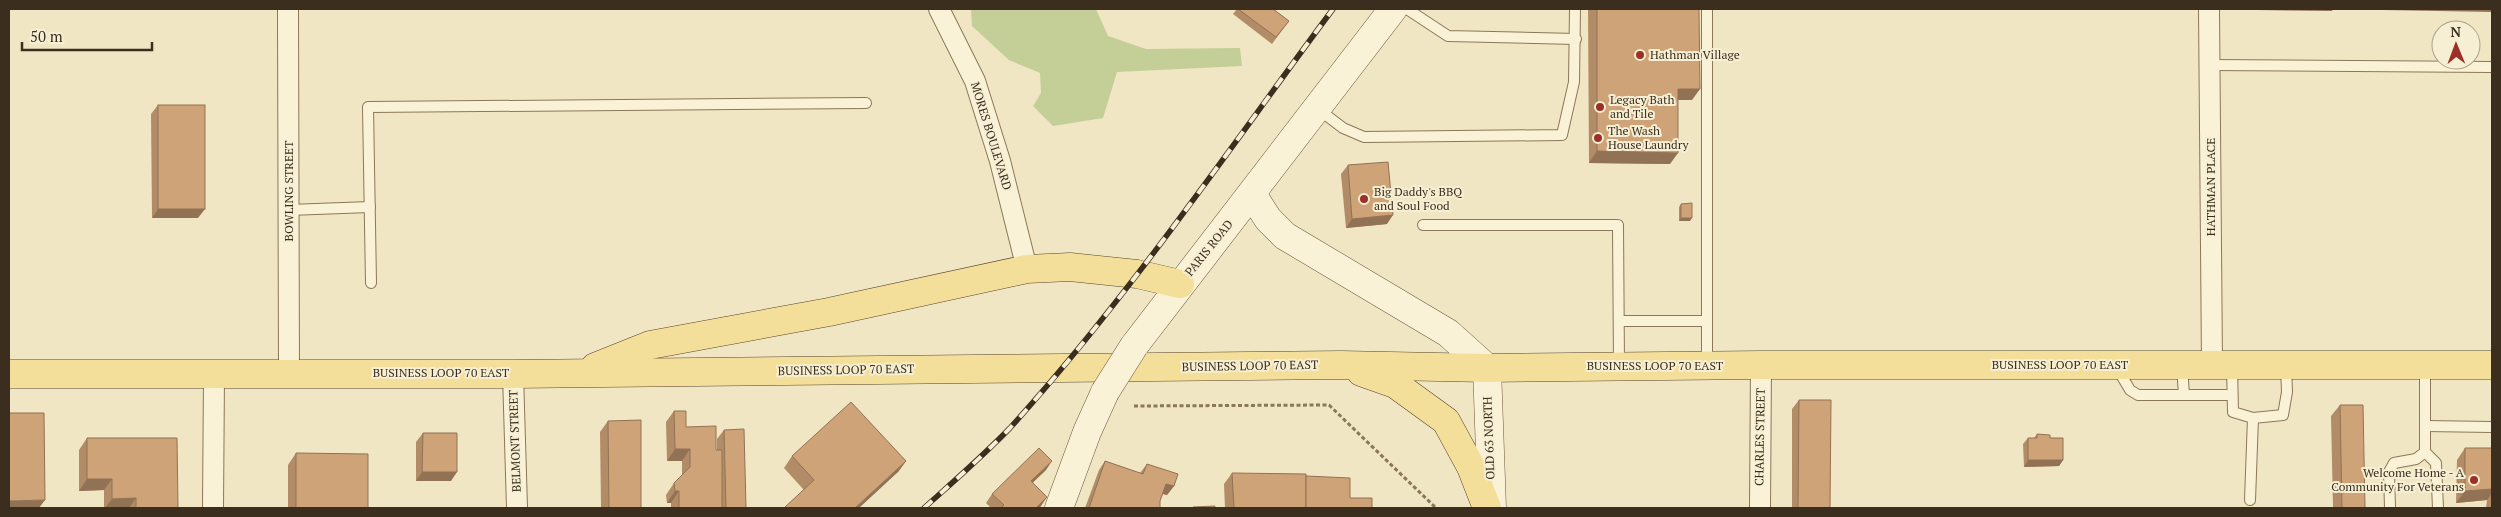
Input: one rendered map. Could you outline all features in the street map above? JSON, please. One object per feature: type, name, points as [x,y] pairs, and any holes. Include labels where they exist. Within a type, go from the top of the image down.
[{"type":"main road","name":"PARIS ROAD","points":[[1059,508],[1087,432],[1105,392],[1134,346],[1393,9]]},
{"type":"main road","points":[[1252,194],[1268,219],[1285,236],[1448,333],[1487,368]]},
{"type":"main road","points":[[579,373],[650,345],[828,312],[1028,269],[1070,267],[1127,273],[1180,284]]},
{"type":"main road","points":[[1341,365],[1395,384],[1446,421],[1471,467],[1487,508]]},
{"type":"main road","name":"BUSINESS LOOP 70 EAST","points":[[9,374],[290,372],[513,374],[1341,365],[1487,368],[1761,365],[2492,365]]},
{"type":"main road","name":"OLD 63 NORTH","points":[[1487,368],[1492,508]]},
{"type":"street","name":"BOWLING STREET","points":[[288,9],[290,372]]},
{"type":"street","name":"MORES BOULEVARD","points":[[939,9],[975,80],[1000,161],[1028,269]]},
{"type":"street","name":"HATHMAN PLACE","points":[[2210,9],[2210,65],[2222,365]]},
{"type":"street","name":"CHARLES STREET","points":[[1760,508],[1761,365]]},
{"type":"street","points":[[213,508],[214,374]]},
{"type":"street","name":"BELMONT STREET","points":[[513,374],[517,508]]},
{"type":"lane","points":[[1407,9],[1448,36],[1576,39]]},
{"type":"lane","points":[[1317,108],[1343,128],[1364,137],[1562,135],[1574,82],[1575,9]]},
{"type":"lane","points":[[1707,9],[1707,366]]},
{"type":"lane","points":[[2210,65],[2492,67]]},
{"type":"lane","points":[[371,283],[368,107],[866,103]]},
{"type":"lane","points":[[289,210],[370,207]]},
{"type":"lane","points":[[1423,225],[1618,225],[1619,366]]},
{"type":"lane","points":[[1620,321],[1707,321]]},
{"type":"lane","points":[[2115,365],[2130,390],[2138,395],[2232,395]]},
{"type":"lane","points":[[2182,365],[2184,395]]},
{"type":"lane","points":[[2222,365],[2232,395],[2233,412],[2253,418],[2283,415],[2286,392],[2286,365]]},
{"type":"lane","points":[[2425,365],[2425,452],[2436,463],[2438,508]]},
{"type":"lane","points":[[2250,500],[2253,418]]},
{"type":"lane","points":[[2425,426],[2492,427]]},
{"type":"lane","points":[[2390,508],[2389,472],[2394,463],[2416,459],[2425,452]]},
{"type":"path","points":[[1134,406],[1329,405],[1436,508]]},
{"type":"green space","points":[[971,9],[1096,9],[1108,36],[1146,49],[1240,48],[1242,66],[1117,72],[1103,118],[1053,126],[1033,106],[1041,93],[1040,73],[1009,60],[972,26]]},
{"type":"building","points":[[1238,9],[1273,9],[1289,21],[1276,37]]},
{"type":"building","name":"Hathman Village","points":[[1597,9],[1699,9],[1700,89],[1678,89],[1678,153],[1597,151]]},
{"type":"building","points":[[158,105],[205,105],[205,209],[158,209]]},
{"type":"building","name":"Big Daddy's BBQ and Soul Food","points":[[1388,162],[1393,215],[1352,219],[1348,165]]},
{"type":"building","points":[[1692,203],[1692,218],[1681,218],[1681,204]]},
{"type":"building","points":[[1799,400],[1831,400],[1830,508],[1798,508]]},
{"type":"building","points":[[851,402],[906,461],[855,508],[784,508],[814,480],[792,456]]},
{"type":"building","points":[[2340,405],[2363,405],[2365,508],[2342,508]]},
{"type":"building","points":[[674,411],[686,411],[686,427],[716,426],[716,450],[722,450],[722,508],[679,508],[679,491],[675,491],[674,483],[690,467],[690,449],[675,449]]},
{"type":"building","points":[[9,413],[44,413],[45,500],[9,501]]},
{"type":"building","points":[[641,420],[641,508],[609,508],[608,421]]},
{"type":"building","points":[[744,429],[746,508],[726,508],[724,430]]},
{"type":"building","points":[[423,433],[457,433],[457,472],[422,472]]},
{"type":"building","points":[[2037,434],[2050,435],[2050,438],[2063,438],[2063,460],[2028,460],[2028,438],[2037,438]]},
{"type":"building","points":[[87,438],[177,438],[178,508],[136,508],[136,498],[112,499],[112,479],[87,479]]},
{"type":"building","points":[[1039,448],[1052,461],[1031,481],[1047,497],[1036,508],[1001,508],[1004,505],[992,494]]},
{"type":"building","points":[[2465,448],[2492,448],[2492,489],[2465,491]]},
{"type":"building","points":[[296,453],[368,454],[368,508],[296,508]]},
{"type":"building","points":[[1105,461],[1143,474],[1147,464],[1178,474],[1174,486],[1166,484],[1160,501],[1160,508],[1089,508]]},
{"type":"building","points":[[1232,473],[1306,474],[1306,508],[1234,508]]},
{"type":"building","points":[[1306,476],[1350,478],[1350,498],[1372,498],[1372,508],[1306,508]]},
{"type":"building","points":[[1215,506],[1215,508],[1193,508],[1193,507]]},
{"type":"railway","points":[[924,508],[979,459],[1010,428],[1095,328],[1176,223],[1333,9]]},
{"type":"place","name":"Hathman Village","points":[[1640,55]]},
{"type":"place","name":"Legacy Bath and Tile","points":[[1600,107]]},
{"type":"place","name":"The Wash House Laundry","points":[[1598,138]]},
{"type":"place","name":"Big Daddy's BBQ and Soul Food","points":[[1364,199]]},
{"type":"place","name":"Welcome Home - A Community For Veterans","points":[[2474,480]]}]
